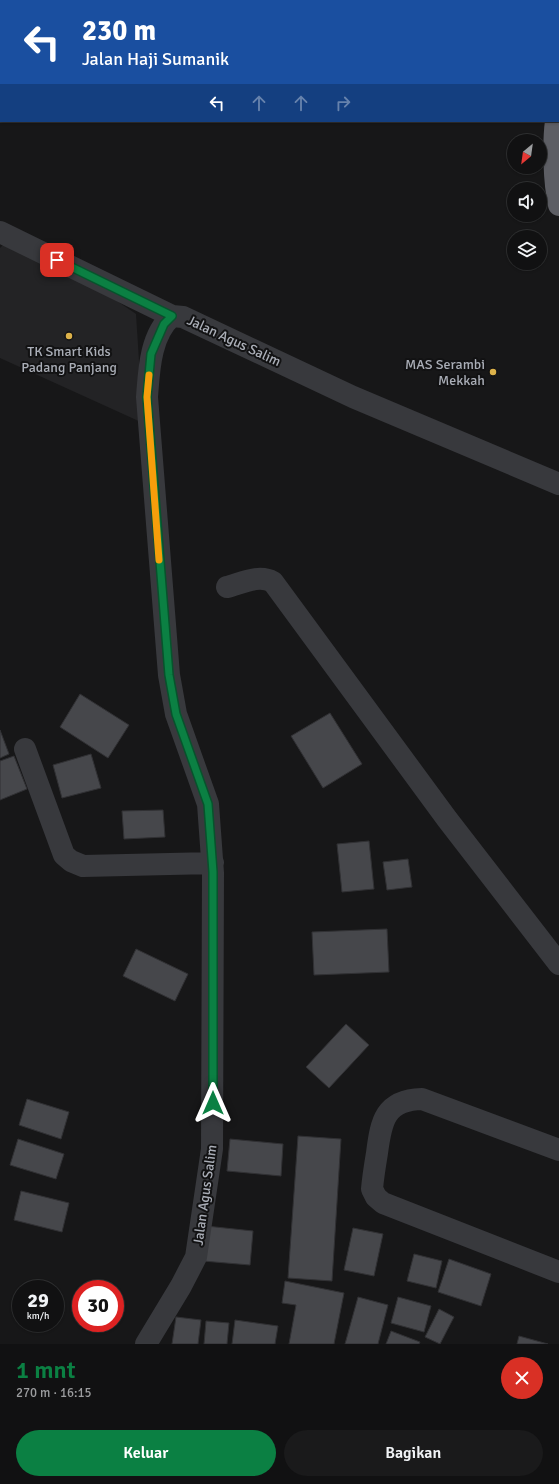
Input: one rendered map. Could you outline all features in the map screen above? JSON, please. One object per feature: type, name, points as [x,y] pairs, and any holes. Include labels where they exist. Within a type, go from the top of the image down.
[{"type":"highway","points":[[556,122],[556,186],[559,205]]},
{"type":"street","points":[[0,232],[172,316]]},
{"type":"street","name":"Jalan Agus Salim","points":[[146,1344],[181,1286],[196,1257],[212,1149],[213,863],[208,804],[176,714],[169,675],[147,397],[151,354],[164,324],[172,316],[183,317],[352,397],[559,484]]},
{"type":"street","points":[[227,587],[262,578],[273,582],[447,819],[559,964]]},
{"type":"street","points":[[25,749],[64,856],[71,861],[83,866],[213,863]]},
{"type":"street","points":[[559,1150],[422,1099],[409,1099],[398,1104],[392,1109],[387,1114],[381,1126],[372,1189],[376,1197],[384,1203],[559,1272]]},
{"type":"shaded area","name":"TK Smart Kids Padang Panjang","points":[[6,242],[89,282],[136,314],[143,423],[0,358],[0,248]]},
{"type":"building","points":[[80,694],[129,725],[108,758],[60,727]]},
{"type":"building","points":[[330,713],[362,764],[323,788],[291,736]]},
{"type":"building","points":[[0,730],[9,754],[0,758]]},
{"type":"building","points":[[91,754],[101,788],[62,798],[53,765]]},
{"type":"building","points":[[14,756],[27,789],[0,800],[0,761]]},
{"type":"building","points":[[163,810],[165,837],[124,839],[122,811]]},
{"type":"building","points":[[369,841],[374,889],[342,892],[337,844]]},
{"type":"building","points":[[408,859],[412,887],[387,890],[383,862]]},
{"type":"building","points":[[387,929],[389,972],[314,975],[312,932]]},
{"type":"building","points":[[136,949],[188,974],[175,1001],[123,976]]},
{"type":"building","points":[[346,1024],[369,1045],[329,1088],[306,1067]]},
{"type":"building","points":[[27,1099],[69,1112],[61,1139],[19,1125]]},
{"type":"building","points":[[298,1136],[341,1139],[332,1281],[288,1278]]},
{"type":"building","points":[[18,1139],[64,1154],[56,1179],[10,1165]]},
{"type":"building","points":[[230,1139],[283,1144],[281,1176],[227,1171]]},
{"type":"building","points":[[21,1191],[69,1203],[62,1232],[14,1220]]},
{"type":"building","points":[[206,1226],[253,1231],[250,1265],[203,1261]]},
{"type":"building","points":[[353,1228],[383,1234],[374,1276],[344,1270]]},
{"type":"building","points":[[414,1254],[442,1261],[436,1288],[407,1281]]},
{"type":"building","points":[[449,1259],[491,1274],[481,1306],[438,1292]]},
{"type":"building","points":[[285,1281],[344,1293],[334,1344],[289,1344],[296,1305],[282,1303]]},
{"type":"building","points":[[358,1297],[388,1305],[378,1344],[345,1344]]},
{"type":"building","points":[[398,1297],[431,1306],[424,1332],[391,1323]]},
{"type":"building","points":[[439,1309],[454,1317],[440,1344],[425,1337]]},
{"type":"building","points":[[176,1317],[201,1320],[198,1344],[172,1344]]},
{"type":"building","points":[[235,1320],[278,1326],[275,1344],[232,1344]]},
{"type":"building","points":[[206,1321],[229,1323],[227,1344],[204,1344]]},
{"type":"building","points":[[391,1331],[420,1342],[419,1344],[386,1344]]},
{"type":"building","points":[[519,1336],[548,1344],[517,1344]]},
{"type":"slow traffic","points":[[149,375],[147,397],[159,560]]},
{"type":"place","name":"TK Smart Kids Padang Panjang","points":[[69,336]]},
{"type":"place","name":"MAS Serambi Mekkah","points":[[493,372]]},
{"type":"route","points":[[57,260],[172,316],[164,324],[151,354],[147,397],[169,675],[176,714],[208,804],[213,872],[213,1103]]}]
